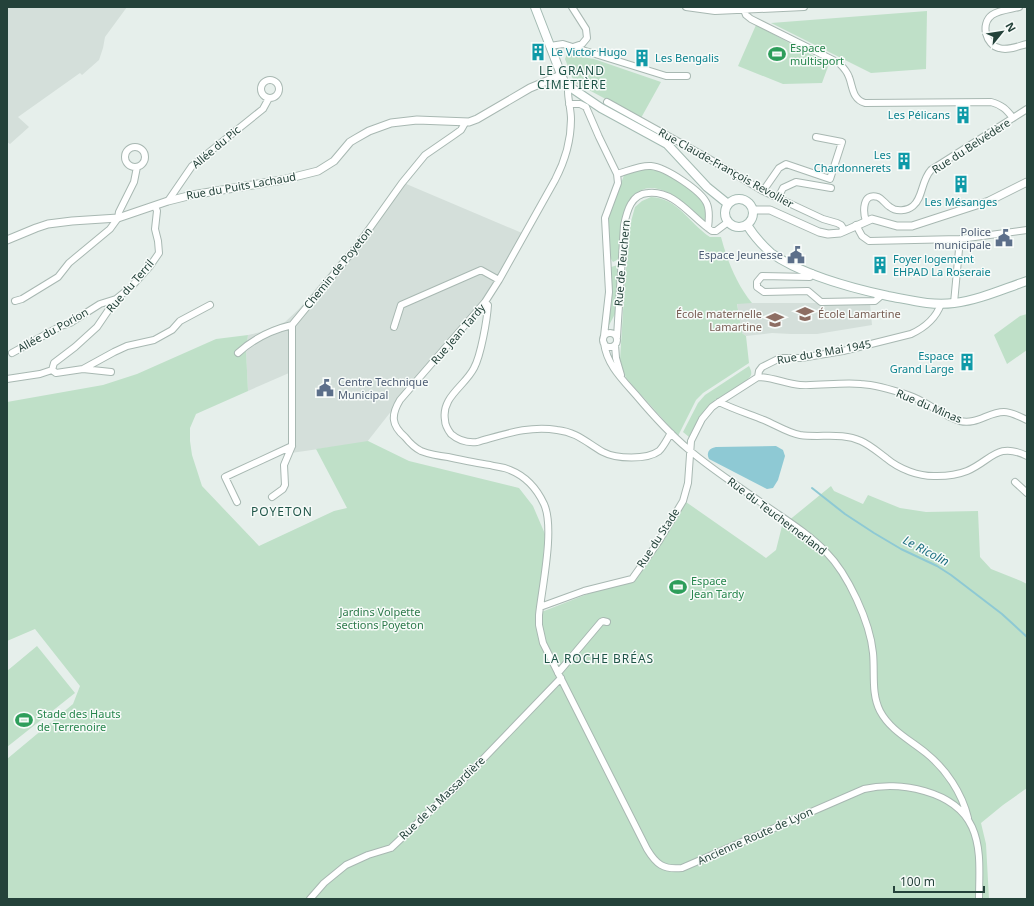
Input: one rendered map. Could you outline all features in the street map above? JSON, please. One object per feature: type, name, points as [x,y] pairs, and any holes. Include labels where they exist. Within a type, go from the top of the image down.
[{"type":"main road","points":[[535,7],[564,82],[601,108],[667,144],[707,187],[728,204]]},
{"type":"main road","points":[[736,199],[745,200],[754,210],[753,219],[744,227],[735,227],[728,222],[725,215],[728,204],[736,199]]},
{"type":"main road","points":[[747,225],[753,234],[771,253],[783,260],[840,284],[882,295],[941,304],[954,303],[971,300],[1027,281]]},
{"type":"street","points":[[572,7],[586,29],[587,38],[582,44],[573,47]]},
{"type":"street","points":[[686,7],[715,11],[804,7]]},
{"type":"street","points":[[1019,7],[992,15],[987,23],[987,37],[989,42],[998,48],[1010,48],[1027,44]]},
{"type":"street","points":[[744,10],[746,16],[751,19],[839,63],[849,76],[853,92],[861,102],[991,102],[1000,104],[1013,118]]},
{"type":"street","points":[[550,46],[563,44],[666,76],[687,76]]},
{"type":"street","points":[[465,122],[477,119],[530,88],[561,75]]},
{"type":"street","name":"Rue Jean Tardy","points":[[560,676],[543,643],[539,625],[547,552],[548,517],[544,504],[532,485],[521,475],[509,469],[435,455],[420,450],[401,434],[396,426],[393,416],[400,400],[486,302],[562,166],[570,131],[571,119],[568,91],[570,87]]},
{"type":"street","name":"Allée du Pic","points":[[168,201],[192,166],[263,108],[269,98]]},
{"type":"street","name":"Rue Claude-François Revollier","points":[[607,102],[706,157],[763,191],[823,219],[837,223],[841,225],[845,231]]},
{"type":"street","points":[[569,104],[580,104],[586,107],[617,174],[618,183],[605,218],[609,277],[606,337],[609,347],[615,345],[617,341],[618,319]]},
{"type":"street","name":"Rue du Belvédère","points":[[866,221],[863,208],[865,201],[869,198],[873,196],[877,197],[890,208],[900,210],[909,209],[917,202],[926,176],[931,170],[1027,109]]},
{"type":"street","name":"Rue du Puits Lachaud","points":[[7,240],[48,224],[72,220],[118,218],[168,201],[215,190],[282,180],[318,171],[334,161],[346,146],[355,139],[369,130],[391,123],[417,120],[465,122]]},
{"type":"street","name":"Chemin de Poyeton","points":[[292,325],[357,246],[402,183],[425,154],[461,130],[465,122]]},
{"type":"street","points":[[763,191],[779,168],[786,164],[830,178],[842,142],[816,137]]},
{"type":"street","points":[[617,174],[646,166],[652,166],[669,172],[680,179],[706,201],[709,211],[708,228],[712,231],[716,231],[728,222]]},
{"type":"street","points":[[15,301],[22,299],[58,277],[69,263],[110,229],[118,218],[119,212],[134,182],[137,168]]},
{"type":"street","points":[[778,198],[783,188],[796,182],[831,188]]},
{"type":"street","points":[[754,210],[770,210],[823,234],[836,234],[872,219],[897,226],[912,226],[989,201],[1027,182]]},
{"type":"street","name":"Rue de Teuchern","points":[[618,319],[624,225],[629,208],[636,197],[645,193],[653,192],[669,196],[708,228]]},
{"type":"street","name":"Rue du Terril","points":[[52,370],[54,363],[75,347],[96,327],[116,299],[132,286],[150,266],[159,253],[155,229],[157,211],[156,206]]},
{"type":"street","points":[[856,225],[862,236],[869,241],[960,239],[1027,230]]},
{"type":"street","points":[[954,303],[960,239]]},
{"type":"street","points":[[394,327],[400,305],[481,270],[499,280]]},
{"type":"street","points":[[812,273],[810,277],[762,276],[757,282],[757,287],[764,292],[808,291],[821,302],[875,301],[882,295]]},
{"type":"street","name":"Allée du Porion","points":[[12,353],[61,326],[70,323],[100,304],[116,299]]},
{"type":"street","points":[[486,302],[488,305],[487,314],[477,360],[469,376],[453,394],[445,408],[445,424],[455,437],[462,441],[470,442],[538,428],[556,429],[580,437],[609,454],[632,458],[648,456],[658,452],[671,433]]},
{"type":"street","name":"Rue du 8 Mai 1945","points":[[690,450],[691,441],[702,419],[712,407],[758,377],[759,370],[762,367],[780,358],[801,358],[843,351],[911,334],[918,331],[931,321],[941,304]]},
{"type":"street","points":[[83,369],[126,346],[154,340],[172,330],[180,321],[210,305]]},
{"type":"street","points":[[606,337],[618,319]]},
{"type":"street","points":[[238,353],[254,339],[266,333],[292,325],[292,446],[284,465],[285,485],[272,497]]},
{"type":"street","points":[[606,337],[612,333],[617,337]]},
{"type":"street","name":"Rue du Teuchernerland","points":[[606,337],[607,358],[622,379],[671,433],[690,450],[808,537],[834,561],[851,590],[870,636],[874,672],[874,693],[880,711],[891,726],[928,755],[945,773],[963,801],[968,819]]},
{"type":"street","name":"Rue du Teuchernerland","points":[[615,345],[616,358],[622,379]]},
{"type":"street","points":[[7,380],[40,374],[52,370],[56,372],[83,369],[111,372]]},
{"type":"street","name":"Rue du Minas","points":[[758,377],[766,377],[799,385],[860,384],[879,386],[922,401],[960,421],[976,421],[996,413],[1004,412],[1027,420]]},
{"type":"street","points":[[718,402],[786,431],[800,435],[847,436],[862,441],[875,449],[886,459],[902,468],[924,475],[935,476],[957,474],[978,465],[993,454],[1002,451],[1012,450],[1027,456]]},
{"type":"street","points":[[237,502],[225,477],[292,446]]},
{"type":"street","name":"Rue du Stade","points":[[540,606],[590,589],[632,579],[663,534],[682,501],[688,483],[690,450]]},
{"type":"street","points":[[1015,482],[1027,493]]},
{"type":"street","name":"Rue de la Massardière","points":[[310,899],[324,883],[346,866],[368,855],[391,848],[459,784],[560,676],[600,623],[604,620],[607,622]]},
{"type":"street","name":"Ancienne Route de Lyon","points":[[560,676],[647,849],[659,864],[666,868],[673,869],[690,865],[864,789],[872,787],[897,786],[925,791],[947,801],[968,819],[974,833],[979,853],[979,899]]},
{"type":"shaded area","points":[[7,7],[127,7],[105,37],[99,60],[82,75],[80,73],[18,117],[29,127],[10,144],[7,142]]},
{"type":"shaded area","points":[[404,183],[522,233],[494,289],[400,400],[367,442],[291,453],[289,373],[248,391],[246,350],[248,335],[261,332],[285,322],[299,309]]},
{"type":"shaded area","name":"École Lamartine","points":[[737,303],[870,303],[872,325],[817,334],[772,333],[746,336],[742,333]]},
{"type":"green space","name":"Espace multisport","points":[[927,11],[926,69],[871,73],[771,23]]},
{"type":"green space","name":"Espace multisport","points":[[756,25],[829,64],[822,83],[783,84],[738,66]]},
{"type":"green space","points":[[568,51],[576,56],[594,59],[661,82],[641,118],[574,82],[565,59]]},
{"type":"green space","points":[[647,168],[657,169],[688,186],[704,203],[706,220],[704,221],[683,202],[669,193],[654,188],[642,190],[634,196],[628,206],[621,232],[619,257],[613,262],[611,259],[608,238],[608,220],[612,205],[625,173]]},
{"type":"green space","points":[[651,197],[660,198],[669,202],[683,212],[710,237],[721,237],[733,272],[752,303],[737,304],[742,333],[746,336],[749,363],[703,393],[696,400],[678,436],[626,378],[620,360],[630,225],[635,207],[642,201]]},
{"type":"green space","points":[[618,265],[615,314],[607,329],[612,283],[611,267]]},
{"type":"green space","points":[[1027,314],[1027,350],[1007,364],[994,335],[1020,316]]},
{"type":"green space","name":"Jardins Volpette sections Poyeton","points":[[248,335],[246,350],[248,391],[196,414],[190,428],[190,441],[192,455],[202,486],[259,546],[334,511],[347,508],[316,449],[368,441],[409,461],[519,488],[533,506],[545,534],[539,613],[590,593],[633,581],[686,502],[766,558],[776,550],[782,526],[831,486],[834,491],[863,504],[868,495],[900,508],[926,512],[978,511],[980,557],[991,569],[1027,584],[1027,788],[981,823],[986,844],[989,899],[7,899],[7,759],[73,704],[80,686],[35,629],[7,641],[7,402],[103,385],[137,374],[216,339]]},
{"type":"green space","points":[[749,366],[751,375],[746,381],[711,404],[700,417],[689,437],[683,432],[698,403],[705,395]]},
{"type":"green space","name":"Stade des Hauts de Terrenoire","points":[[37,646],[75,693],[7,747],[7,671]]},
{"type":"water","points":[[776,446],[783,450],[785,456],[778,480],[773,488],[767,489],[709,459],[708,455],[710,450],[716,447]]},
{"type":"waterway","name":"Le Ricolin","points":[[812,488],[845,514],[874,533],[951,575],[1002,614],[1027,637]]},
{"type":"place","name":"Le Victor Hugo","points":[[538,52]]},
{"type":"place","name":"Espace multisport","points":[[777,54]]},
{"type":"place","name":"Les Bengalis","points":[[642,58]]},
{"type":"place","name":"Les Pélicans","points":[[963,115]]},
{"type":"place","name":"Les Chardonnerets","points":[[904,161]]},
{"type":"place","name":"Les Mésanges","points":[[961,184]]},
{"type":"place","name":"Police municipale","points":[[1004,238]]},
{"type":"place","name":"Espace Jeunesse","points":[[796,255]]},
{"type":"place","name":"Foyer logement EHPAD La Roseraie","points":[[880,265]]},
{"type":"place","name":"École Lamartine","points":[[805,314]]},
{"type":"place","name":"École maternelle Lamartine","points":[[775,320]]},
{"type":"place","name":"Espace Grand Large","points":[[967,362]]},
{"type":"place","name":"Centre Technique Municipal","points":[[325,388]]},
{"type":"place","name":"Espace Jean Tardy","points":[[678,587]]},
{"type":"place","name":"Stade des Hauts de Terrenoire","points":[[24,720]]},
{"type":"district","name":"LE GRAND CIMETIÈRE","points":[[572,78]]},
{"type":"district","name":"POYETON","points":[[282,512]]},
{"type":"district","name":"LA ROCHE BRÉAS","points":[[599,659]]}]
